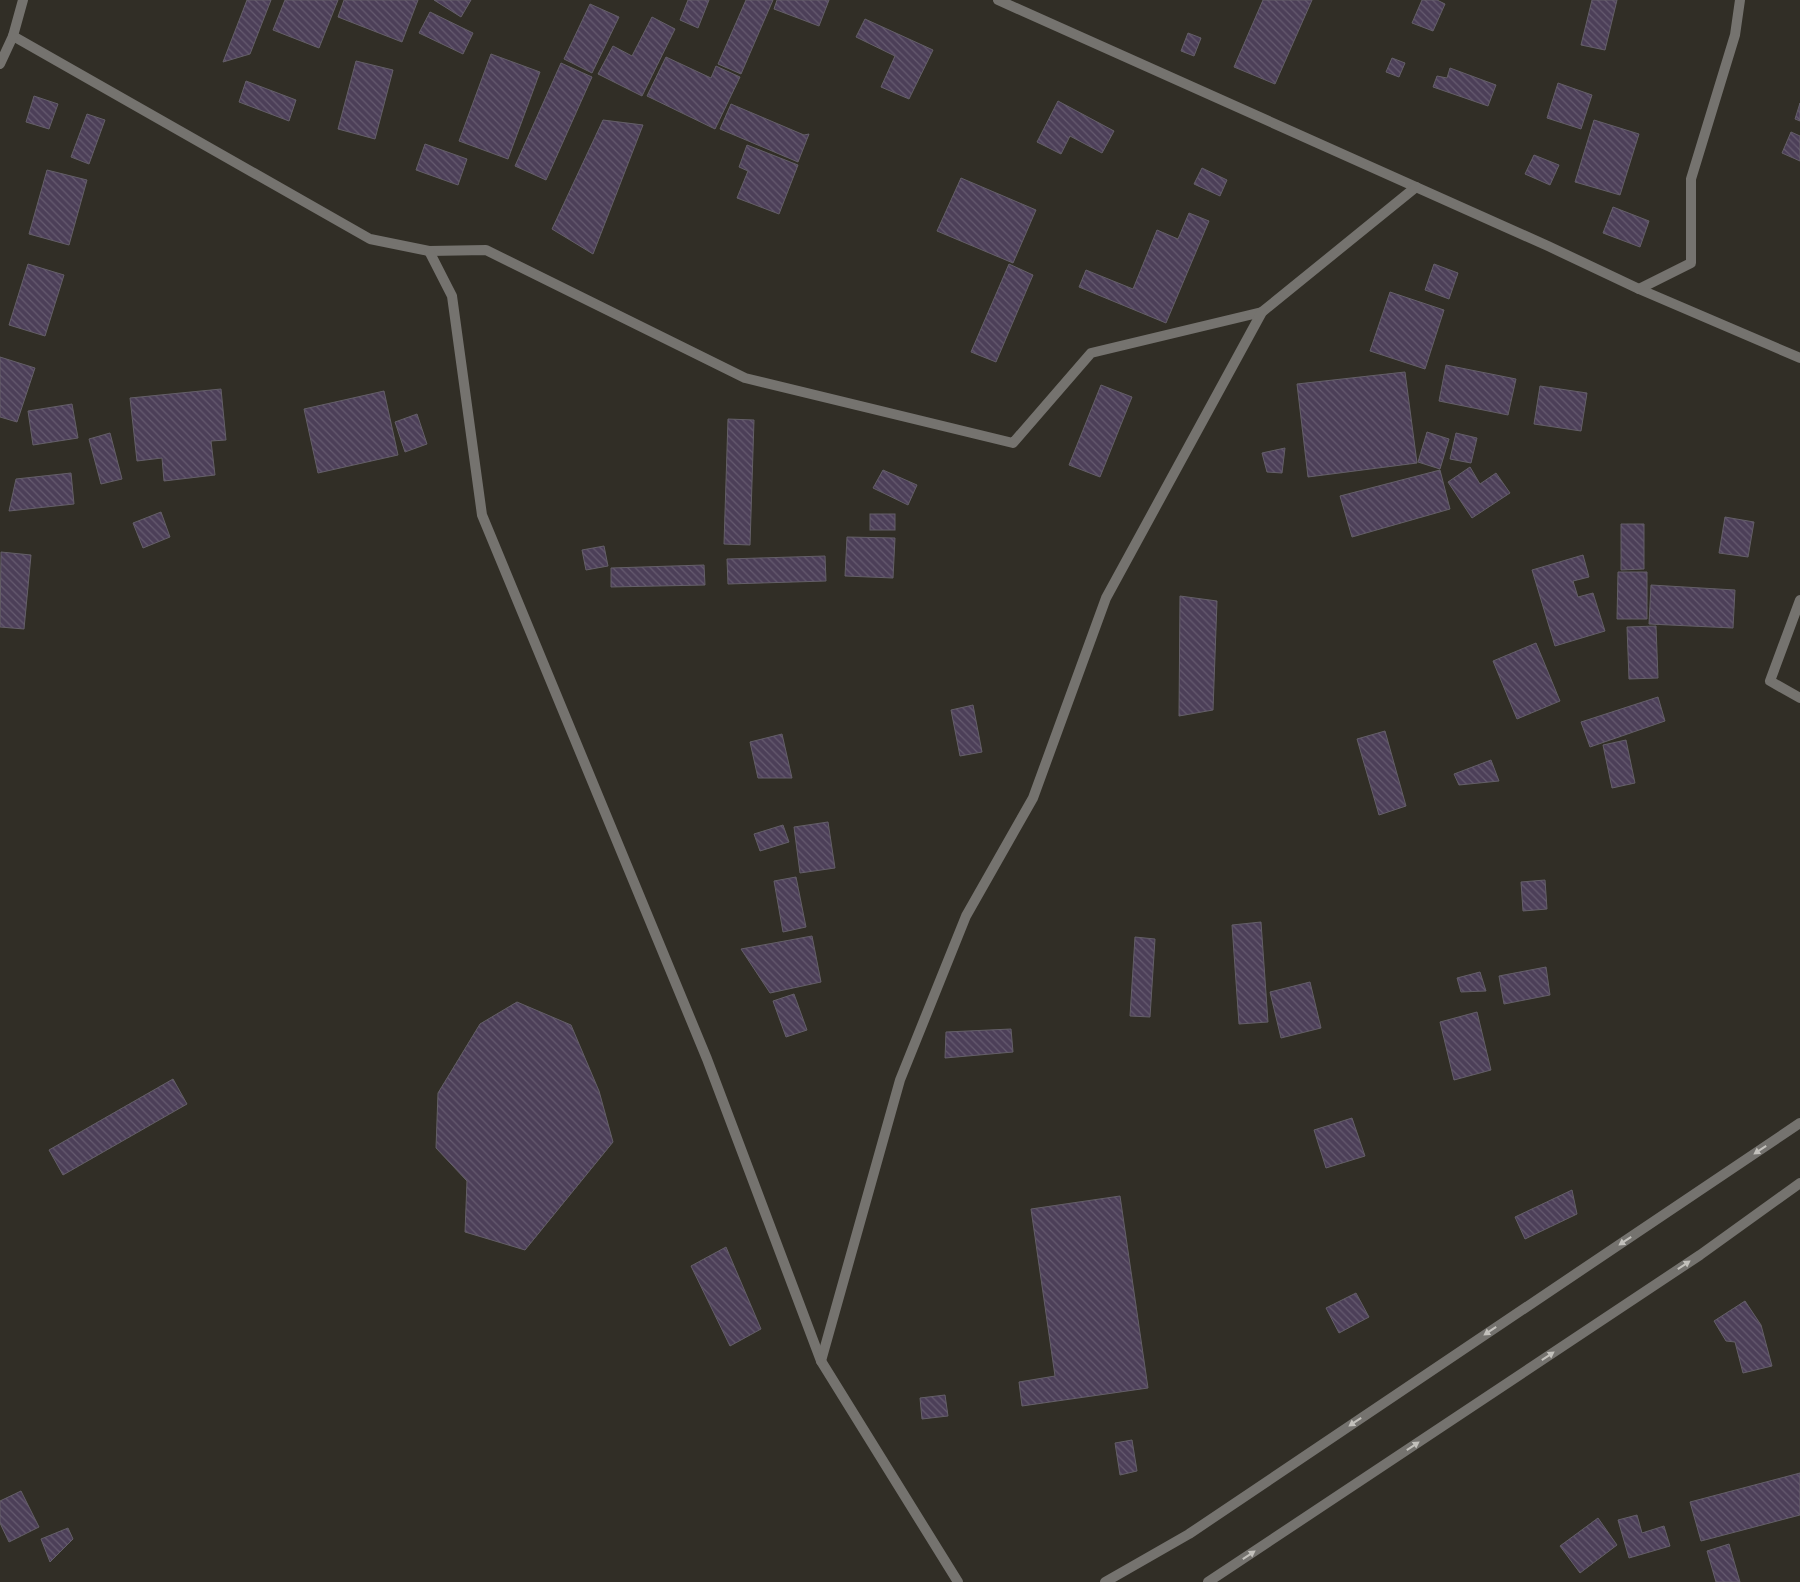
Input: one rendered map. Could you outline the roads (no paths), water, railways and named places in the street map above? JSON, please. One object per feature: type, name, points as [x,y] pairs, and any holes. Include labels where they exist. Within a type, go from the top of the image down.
[{"type":"street","points":[[0,64],[13,36],[23,0]]},
{"type":"street","points":[[998,0],[1639,289],[1800,358]]},
{"type":"street","points":[[1639,289],[1691,263],[1691,179],[1735,35],[1740,0]]},
{"type":"street","points":[[13,36],[370,239],[429,251],[486,250],[745,378],[1013,443],[1091,353],[1262,312]]},
{"type":"street","points":[[821,1361],[900,1080],[966,916],[1033,798],[1106,598],[1262,312],[1416,187]]},
{"type":"street","points":[[429,251],[452,296],[482,515],[707,1059],[821,1361],[958,1582]]},
{"type":"street","points":[[1800,600],[1770,681],[1800,698]]},
{"type":"street","points":[[1105,1582],[1189,1534],[1800,1123]]},
{"type":"street","points":[[1208,1582],[1692,1260],[1800,1183]]}]
